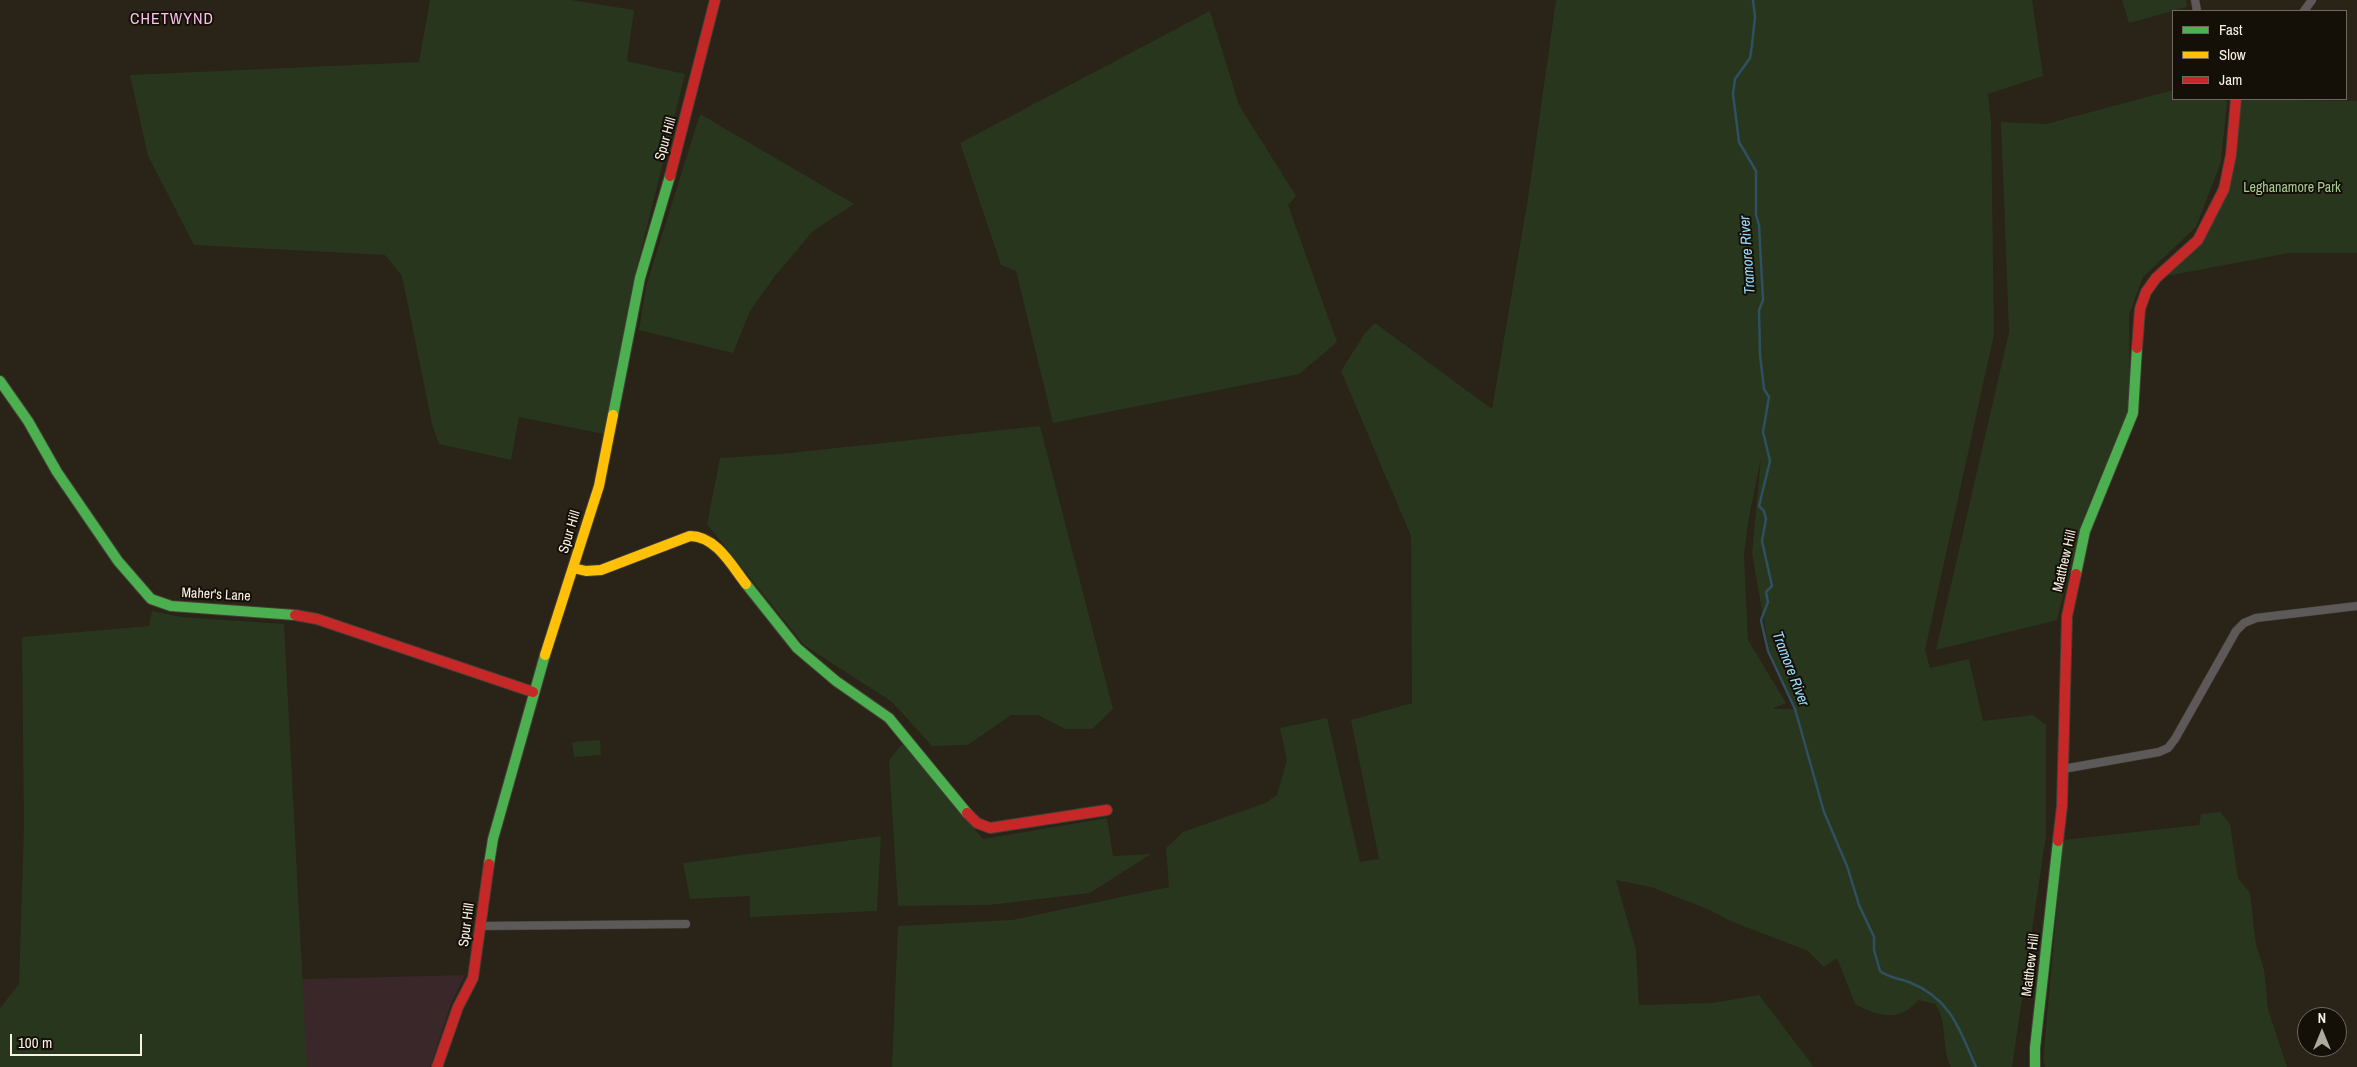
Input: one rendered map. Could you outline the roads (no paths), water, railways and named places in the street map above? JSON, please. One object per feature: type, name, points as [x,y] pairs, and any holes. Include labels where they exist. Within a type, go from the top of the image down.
[{"type":"street","name":"Spur Hill","points":[[437,1067],[458,1007],[473,978],[493,839],[533,692],[599,486],[640,278],[683,132],[715,0]]},
{"type":"street","name":"Matthew Hill","points":[[2035,1067],[2034,1048],[2062,806],[2067,616],[2085,531],[2133,413],[2140,308],[2146,292],[2156,278],[2198,240],[2224,189],[2231,156],[2236,100]]},
{"type":"street","name":"Maher's Lane","points":[[0,382],[28,421],[57,472],[118,561],[150,599],[172,606],[282,613],[317,620],[533,692]]},
{"type":"street","points":[[574,568],[586,571],[601,570],[690,536],[699,536],[708,540],[723,555],[797,648],[836,681],[889,718],[940,779],[957,804],[977,823],[990,828],[1003,827],[1107,810]]},
{"type":"street","points":[[2063,769],[2159,752],[2168,748],[2175,739],[2236,631],[2244,623],[2256,618],[2357,606]]},
{"type":"street","points":[[480,926],[686,924]]},
{"type":"waterway","name":"Tramore River","points":[[1753,0],[1755,17],[1750,58],[1735,79],[1733,94],[1739,142],[1756,171],[1756,215],[1759,225],[1763,300],[1759,310],[1760,355],[1764,389],[1769,397],[1763,432],[1770,461],[1759,506],[1764,511],[1766,519],[1762,541],[1772,586],[1766,592],[1768,602],[1761,620],[1768,651],[1795,709],[1824,812],[1847,866],[1859,905],[1874,937],[1874,950],[1880,971],[1909,982],[1935,997],[1952,1016],[1976,1067]]},
{"type":"district","name":"CHETWYND","points":[[172,20]]},
{"type":"park label","name":"Leghanamore Park","points":[[2292,188]]}]
